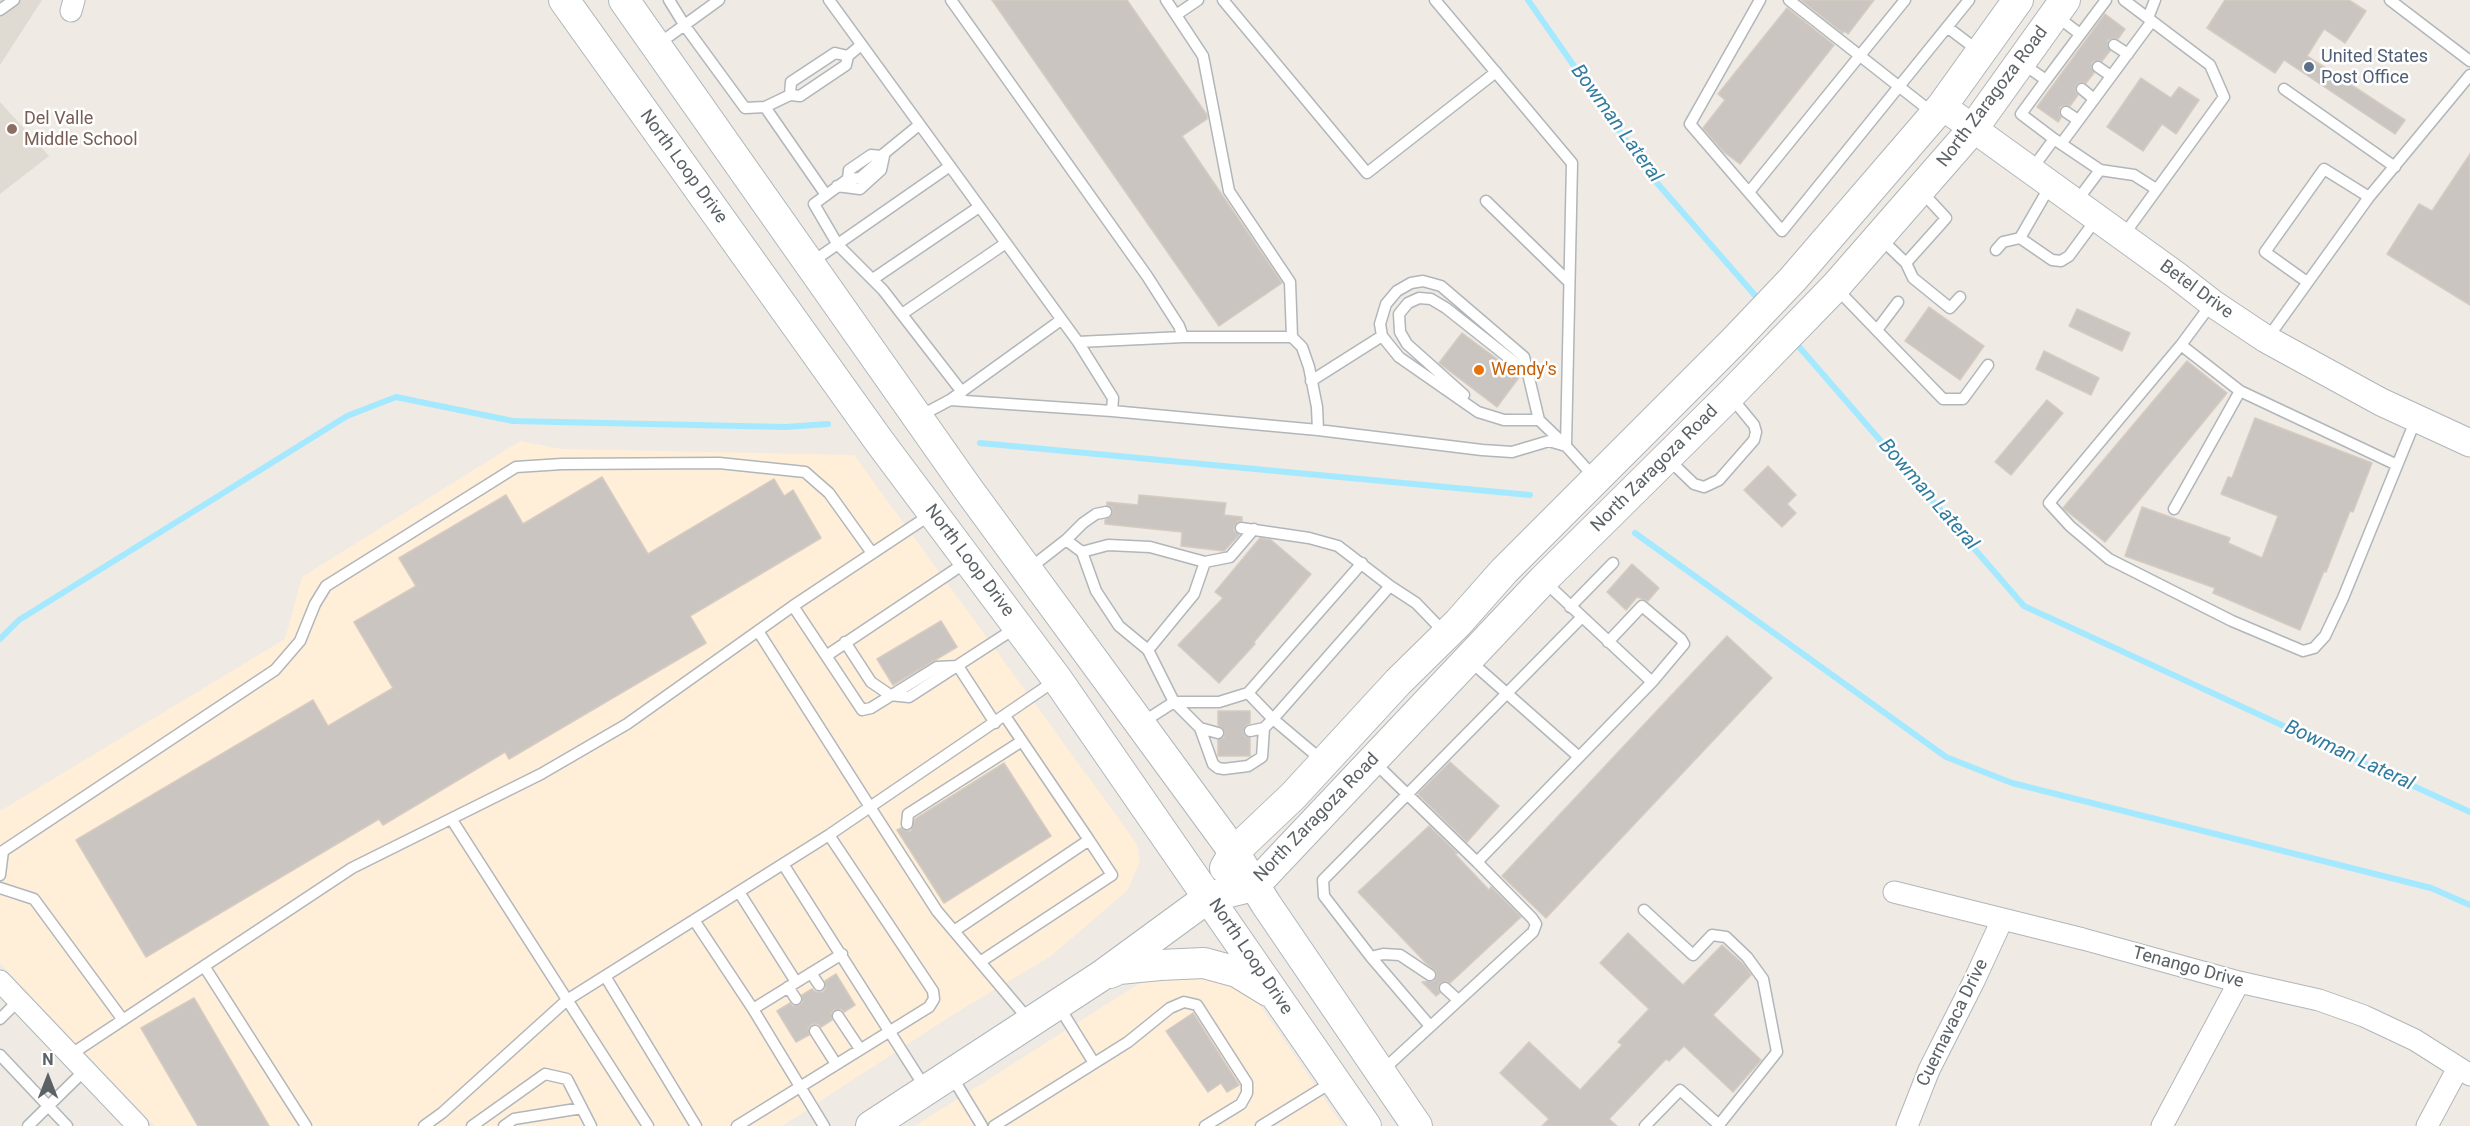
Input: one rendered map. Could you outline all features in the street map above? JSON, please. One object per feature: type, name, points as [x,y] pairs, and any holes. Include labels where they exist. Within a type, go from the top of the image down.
[{"type":"main road","name":"North Loop Drive","points":[[564,0],[933,513],[1057,680],[1366,1126]]},
{"type":"main road","points":[[624,0],[968,489],[1234,852],[1254,886],[1417,1126]]},
{"type":"main road","name":"North Zaragoza Road","points":[[1209,897],[1234,852],[1293,796],[1504,571],[1793,279],[1938,110],[2018,0]]},
{"type":"main road","name":"North Zaragoza Road","points":[[871,1126],[1101,976],[1209,897],[1254,886],[1543,580],[1730,395],[1835,287],[1972,130],[2060,7]]},
{"type":"main road","points":[[1543,580],[1542,558],[1552,540],[1672,419],[1681,394]]},
{"type":"main road","points":[[933,513],[968,489]]},
{"type":"main road","points":[[1101,976],[1119,969],[1204,963],[1237,972],[1275,996]]},
{"type":"street","name":"Betel Drive","points":[[1938,110],[1972,130],[2075,202],[2212,303],[2266,339],[2305,362],[2470,443]]},
{"type":"street","name":"Tenango Drive","points":[[1894,892],[2083,939],[2239,982],[2319,1000],[2364,1016],[2415,1040],[2464,1072]]},
{"type":"street","name":"Cuernavaca Drive","points":[[1906,1126],[1929,1070],[2002,920]]},
{"type":"street","points":[[0,981],[138,1126]]},
{"type":"street","points":[[2162,1126],[2239,982]]},
{"type":"street","points":[[2427,1126],[2464,1072]]},
{"type":"lane","points":[[0,10],[14,0]]},
{"type":"lane","points":[[669,0],[685,26],[745,108],[765,107],[790,95],[800,96],[846,65],[848,56],[861,45]]},
{"type":"lane","points":[[656,46],[719,0]]},
{"type":"lane","points":[[829,0],[1078,342],[1113,398],[1112,411]]},
{"type":"lane","points":[[951,0],[1147,276],[1179,326],[1183,337]]},
{"type":"lane","points":[[1166,0],[1203,56],[1229,191],[1290,282],[1292,337],[1302,347],[1317,408],[1318,430]]},
{"type":"lane","points":[[1176,15],[1198,0]]},
{"type":"lane","points":[[1223,0],[1367,173],[1496,72]]},
{"type":"lane","points":[[1435,0],[1572,163],[1566,446]]},
{"type":"lane","points":[[1760,0],[1690,124],[1782,231],[1969,0]]},
{"type":"lane","points":[[1789,0],[1898,86],[1938,110]]},
{"type":"lane","points":[[1749,192],[1905,0]]},
{"type":"lane","points":[[2106,0],[2074,50],[2057,72],[2046,80],[2041,94],[2021,114],[2100,170],[2134,175],[2156,189]]},
{"type":"lane","points":[[2122,237],[2224,97],[2210,65],[2124,0]]},
{"type":"lane","points":[[2020,238],[2040,179],[2057,141],[2078,120],[2128,54],[2150,20],[2156,0]]},
{"type":"lane","points":[[2390,0],[2470,61]]},
{"type":"lane","points":[[2060,7],[2086,30]]},
{"type":"lane","points":[[1947,27],[1980,53]]},
{"type":"lane","points":[[2114,45],[2128,54]]},
{"type":"lane","points":[[790,95],[791,82],[835,53],[848,56]]},
{"type":"lane","points":[[2020,62],[2046,80]]},
{"type":"lane","points":[[2098,67],[2111,76]]},
{"type":"lane","points":[[2266,339],[2369,197],[2470,75]]},
{"type":"lane","points":[[2082,89],[2094,99]]},
{"type":"lane","points":[[2284,89],[2395,167]]},
{"type":"lane","points":[[765,107],[826,195]]},
{"type":"lane","points":[[2066,112],[2078,120]]},
{"type":"lane","points":[[920,125],[883,154],[876,165],[860,178],[848,179],[814,204],[838,245],[873,279],[962,392]]},
{"type":"lane","points":[[837,186],[860,189],[881,170],[883,154]]},
{"type":"lane","points":[[810,264],[950,166]]},
{"type":"lane","points":[[2307,282],[2265,252],[2324,169],[2369,197]]},
{"type":"lane","points":[[2075,202],[2100,170]]},
{"type":"lane","points":[[1919,190],[1947,223],[1913,259],[1913,278],[1950,308],[1959,297]]},
{"type":"lane","points":[[1486,201],[1569,282]]},
{"type":"lane","points":[[873,279],[979,207]]},
{"type":"lane","points":[[1996,250],[2003,242],[2020,238],[2052,260],[2061,261],[2069,256],[2097,218]]},
{"type":"lane","points":[[1879,237],[1913,259]]},
{"type":"lane","points":[[902,314],[1006,243]]},
{"type":"lane","points":[[1539,420],[1504,420],[1478,412],[1399,357],[1382,336],[1380,324],[1386,304],[1397,291],[1411,283],[1423,281],[1441,286],[1524,357],[1539,420],[1597,479]]},
{"type":"lane","points":[[1835,287],[1943,399],[1963,399],[1988,365]]},
{"type":"lane","points":[[1478,412],[1466,398],[1407,344],[1400,332],[1399,314],[1408,303],[1419,298],[1431,299],[1439,303],[1528,374]]},
{"type":"lane","points":[[1876,330],[1898,302]]},
{"type":"lane","points":[[2212,303],[2181,345],[2049,503],[2070,526],[2109,559],[2232,621],[2302,651],[2314,648],[2325,636],[2416,418]]},
{"type":"lane","points":[[918,418],[962,392],[1061,320]]},
{"type":"lane","points":[[1311,381],[1382,336]]},
{"type":"lane","points":[[1078,342],[1183,337],[1292,337]]},
{"type":"lane","points":[[2181,345],[2240,391],[2397,465]]},
{"type":"lane","points":[[2174,509],[2240,391]]},
{"type":"lane","points":[[1666,457],[1694,484],[1704,487],[1719,480],[1754,440],[1756,432],[1754,424],[1730,395]]},
{"type":"lane","points":[[950,400],[1112,411],[1318,430],[1482,450],[1512,452],[1549,441],[1566,446]]},
{"type":"lane","points":[[0,875],[3,851],[275,670],[300,641],[326,586],[516,467],[562,464],[719,463],[805,472],[829,493],[872,553]]},
{"type":"lane","points":[[1027,570],[1090,518],[1106,512]]},
{"type":"lane","points":[[70,1055],[352,868],[541,774],[627,724],[793,606],[933,513]]},
{"type":"lane","points":[[1241,528],[1309,538],[1338,546],[1416,603],[1446,635]]},
{"type":"lane","points":[[1082,552],[1108,545],[1150,547],[1205,562],[1230,556],[1254,529]]},
{"type":"lane","points":[[1066,540],[1082,552],[1096,591],[1119,626],[1148,650],[1174,702],[1200,728],[1213,764],[1224,769],[1248,766],[1262,757],[1264,728]]},
{"type":"lane","points":[[826,656],[969,561]]},
{"type":"lane","points":[[1148,650],[1194,594],[1205,562]]},
{"type":"lane","points":[[1570,607],[1613,562]]},
{"type":"lane","points":[[1140,724],[1174,702],[1219,702],[1248,693],[1362,563]]},
{"type":"lane","points":[[1543,580],[1652,682]]},
{"type":"lane","points":[[1250,732],[1264,728],[1273,719],[1390,586]]},
{"type":"lane","points":[[793,606],[862,710],[871,708],[937,667],[958,666],[1018,627]]},
{"type":"lane","points":[[1477,862],[1652,682],[1684,645],[1682,639],[1642,606],[1608,642]]},
{"type":"lane","points":[[1430,1026],[1371,957],[1324,896],[1323,880],[1581,618]]},
{"type":"lane","points":[[758,631],[937,911],[1031,1022]]},
{"type":"lane","points":[[845,642],[871,682],[890,695]]},
{"type":"lane","points":[[1469,660],[1579,757]]},
{"type":"lane","points":[[958,666],[995,723]]},
{"type":"lane","points":[[426,1125],[567,1000],[829,835],[1057,680]]},
{"type":"lane","points":[[1248,693],[1273,719],[1324,762]]},
{"type":"lane","points":[[980,962],[1112,875],[1005,716]]},
{"type":"lane","points":[[1200,728],[1218,733]]},
{"type":"lane","points":[[906,824],[908,814],[1022,741]]},
{"type":"lane","points":[[1372,760],[1477,862],[1536,924],[1533,932],[1379,1073]]},
{"type":"lane","points":[[452,820],[648,1126]]},
{"type":"lane","points":[[737,1126],[929,1007],[934,999],[933,991],[829,835]]},
{"type":"lane","points":[[900,854],[904,840]]},
{"type":"lane","points":[[954,931],[1089,840]]},
{"type":"lane","points":[[783,864],[926,1090]]},
{"type":"lane","points":[[0,888],[34,899],[123,1020]]},
{"type":"lane","points":[[739,892],[792,984],[796,999]]},
{"type":"lane","points":[[1644,910],[1693,955],[1712,935],[1726,937],[1747,957],[1763,979],[1777,1052],[1718,1125],[1680,1090],[1645,1126]]},
{"type":"lane","points":[[694,920],[753,1010],[824,1126]]},
{"type":"lane","points":[[753,1010],[842,954]]},
{"type":"lane","points":[[1371,957],[1383,954],[1400,955],[1430,975]]},
{"type":"lane","points":[[204,966],[306,1126]]},
{"type":"lane","points":[[811,973],[819,985]]},
{"type":"lane","points":[[605,976],[696,1126]]},
{"type":"lane","points":[[1445,988],[1458,1000]]},
{"type":"lane","points":[[0,1019],[19,1000]]},
{"type":"lane","points":[[994,1126],[1128,1042],[1170,1008],[1184,1002],[1197,1005],[1247,1083],[1247,1093],[1241,1104],[1205,1126]]},
{"type":"lane","points":[[1058,1005],[1094,1063]]},
{"type":"lane","points":[[838,1016],[860,1049]]},
{"type":"lane","points":[[815,1031],[836,1064]]},
{"type":"lane","points":[[0,1055],[67,1126]]},
{"type":"lane","points":[[28,1126],[85,1070]]},
{"type":"lane","points":[[472,1126],[482,1122],[545,1074],[567,1079],[591,1126]]},
{"type":"lane","points":[[951,1074],[981,1126]]},
{"type":"lane","points":[[1262,1126],[1335,1081]]},
{"type":"lane","points":[[504,1126],[514,1119],[582,1108]]},
{"type":"shaded area","name":"Del Valle Middle School","points":[[0,0],[42,0],[0,65]]},
{"type":"shaded area","name":"Del Valle Middle School","points":[[0,102],[49,156],[0,194]]},
{"type":"shaded area","points":[[520,441],[561,449],[854,455],[1137,844],[1140,862],[1127,891],[1051,956],[954,1014],[782,1126],[155,1126],[0,963],[0,811],[285,639],[302,577]]},
{"type":"shaded area","points":[[1163,973],[1214,973],[1257,1001],[1343,1126],[915,1126],[1140,983]]},
{"type":"building","points":[[992,0],[1127,0],[1207,115],[1207,119],[1182,136],[1282,283],[1219,326]]},
{"type":"building","points":[[1801,0],[1874,0],[1848,34],[1844,31],[1843,33]]},
{"type":"building","name":"United States Post Office","points":[[2225,0],[2349,0],[2366,11],[2345,43],[2324,29],[2307,56],[2405,120],[2395,134],[2284,60],[2275,73],[2207,28]]},
{"type":"building","points":[[1787,8],[1834,45],[1740,164],[1724,152],[1703,128],[1725,100],[1718,94]]},
{"type":"building","points":[[2105,14],[2125,29],[2118,39],[2108,40],[2107,45],[2110,51],[2102,61],[2092,62],[2091,67],[2094,73],[2086,83],[2080,82],[2076,85],[2075,91],[2078,95],[2070,106],[2060,107],[2061,118],[2058,122],[2037,107]]},
{"type":"building","points":[[2141,78],[2171,98],[2179,87],[2199,100],[2176,134],[2162,124],[2143,151],[2107,127]]},
{"type":"building","points":[[2470,154],[2470,305],[2387,254],[2419,204],[2432,211]]},
{"type":"building","points":[[1929,307],[1984,346],[1960,380],[1905,341]]},
{"type":"building","points":[[2077,309],[2130,333],[2122,351],[2069,326]]},
{"type":"building","name":"Wendy's","points":[[1462,333],[1520,376],[1497,407],[1439,363]]},
{"type":"building","points":[[2044,351],[2099,378],[2091,395],[2036,369]]},
{"type":"building","points":[[2187,361],[2227,393],[2105,542],[2063,508]]},
{"type":"building","points":[[2047,400],[2063,413],[2011,475],[1995,462]]},
{"type":"building","points":[[2255,418],[2372,463],[2353,512],[2350,511],[2300,630],[2213,593],[2215,588],[2125,556],[2142,507],[2230,538],[2228,543],[2262,558],[2278,516],[2221,494],[2228,477],[2232,478]]},
{"type":"building","points":[[1768,466],[1796,495],[1787,504],[1796,513],[1782,527],[1744,490]]},
{"type":"building","points":[[602,477],[648,554],[774,479],[784,496],[793,490],[821,538],[690,616],[706,643],[509,759],[505,752],[383,825],[379,819],[146,957],[76,840],[313,700],[328,726],[393,688],[354,622],[416,586],[399,558],[506,495],[523,524]]},
{"type":"building","points":[[1139,495],[1226,503],[1224,515],[1242,517],[1242,521],[1238,521],[1234,526],[1234,531],[1239,535],[1224,551],[1181,546],[1182,532],[1105,524],[1105,520],[1113,514],[1107,502],[1138,505]]},
{"type":"building","points":[[1260,538],[1271,540],[1311,574],[1254,642],[1255,644],[1219,683],[1178,645],[1223,598],[1215,592]]},
{"type":"building","points":[[1632,564],[1659,588],[1648,601],[1637,597],[1626,610],[1607,592]]},
{"type":"building","points":[[941,621],[957,647],[893,685],[877,659]]},
{"type":"building","points":[[1727,636],[1772,678],[1546,918],[1502,876]]},
{"type":"building","points":[[1218,711],[1250,711],[1250,723],[1245,726],[1243,732],[1250,738],[1250,756],[1218,756],[1218,740],[1224,738],[1225,732],[1218,725]]},
{"type":"building","points":[[1450,762],[1499,806],[1467,842],[1418,794]]},
{"type":"building","points":[[1004,763],[1051,836],[944,903],[897,830],[901,828],[911,831],[915,819]]},
{"type":"building","points":[[1429,826],[1457,853],[1455,854],[1489,890],[1491,887],[1521,917],[1450,983],[1446,981],[1440,983],[1438,987],[1440,993],[1436,996],[1422,982],[1434,981],[1437,976],[1436,971],[1358,892]]},
{"type":"building","points":[[1628,933],[1683,985],[1722,945],[1744,965],[1751,975],[1713,1015],[1761,1060],[1733,1092],[1684,1046],[1669,1061],[1666,1059],[1609,1119],[1617,1126],[1542,1126],[1549,1119],[1500,1073],[1529,1042],[1580,1090],[1622,1045],[1618,1042],[1649,1009],[1600,963]]},
{"type":"building","points":[[836,974],[855,1005],[844,1012],[841,1009],[834,1010],[831,1013],[832,1020],[821,1027],[818,1024],[812,1024],[808,1028],[809,1035],[796,1042],[777,1011],[790,1003],[793,1006],[800,1005],[803,1002],[802,995],[812,989],[816,992],[823,992],[826,988],[825,981]]},
{"type":"building","points":[[194,998],[269,1126],[198,1126],[141,1028]]},
{"type":"building","points":[[1193,1013],[1239,1085],[1227,1092],[1221,1083],[1208,1092],[1166,1031]]},
{"type":"waterway","name":"Bowman Lateral","points":[[1528,0],[1650,175],[1760,301]]},
{"type":"waterway","name":"Bowman Lateral","points":[[1794,341],[2024,606],[2470,812]]},
{"type":"waterway","points":[[0,639],[19,620],[347,416],[396,397],[513,421],[785,427],[828,424]]},
{"type":"waterway","points":[[980,443],[1530,495]]},
{"type":"waterway","points":[[1635,533],[1946,757],[2012,783],[2431,888],[2470,905]]},
{"type":"place","name":"United States Post Office","points":[[2309,67]]},
{"type":"place","name":"Del Valle Middle School","points":[[12,129]]},
{"type":"place","name":"Wendy's","points":[[1479,370]]}]
